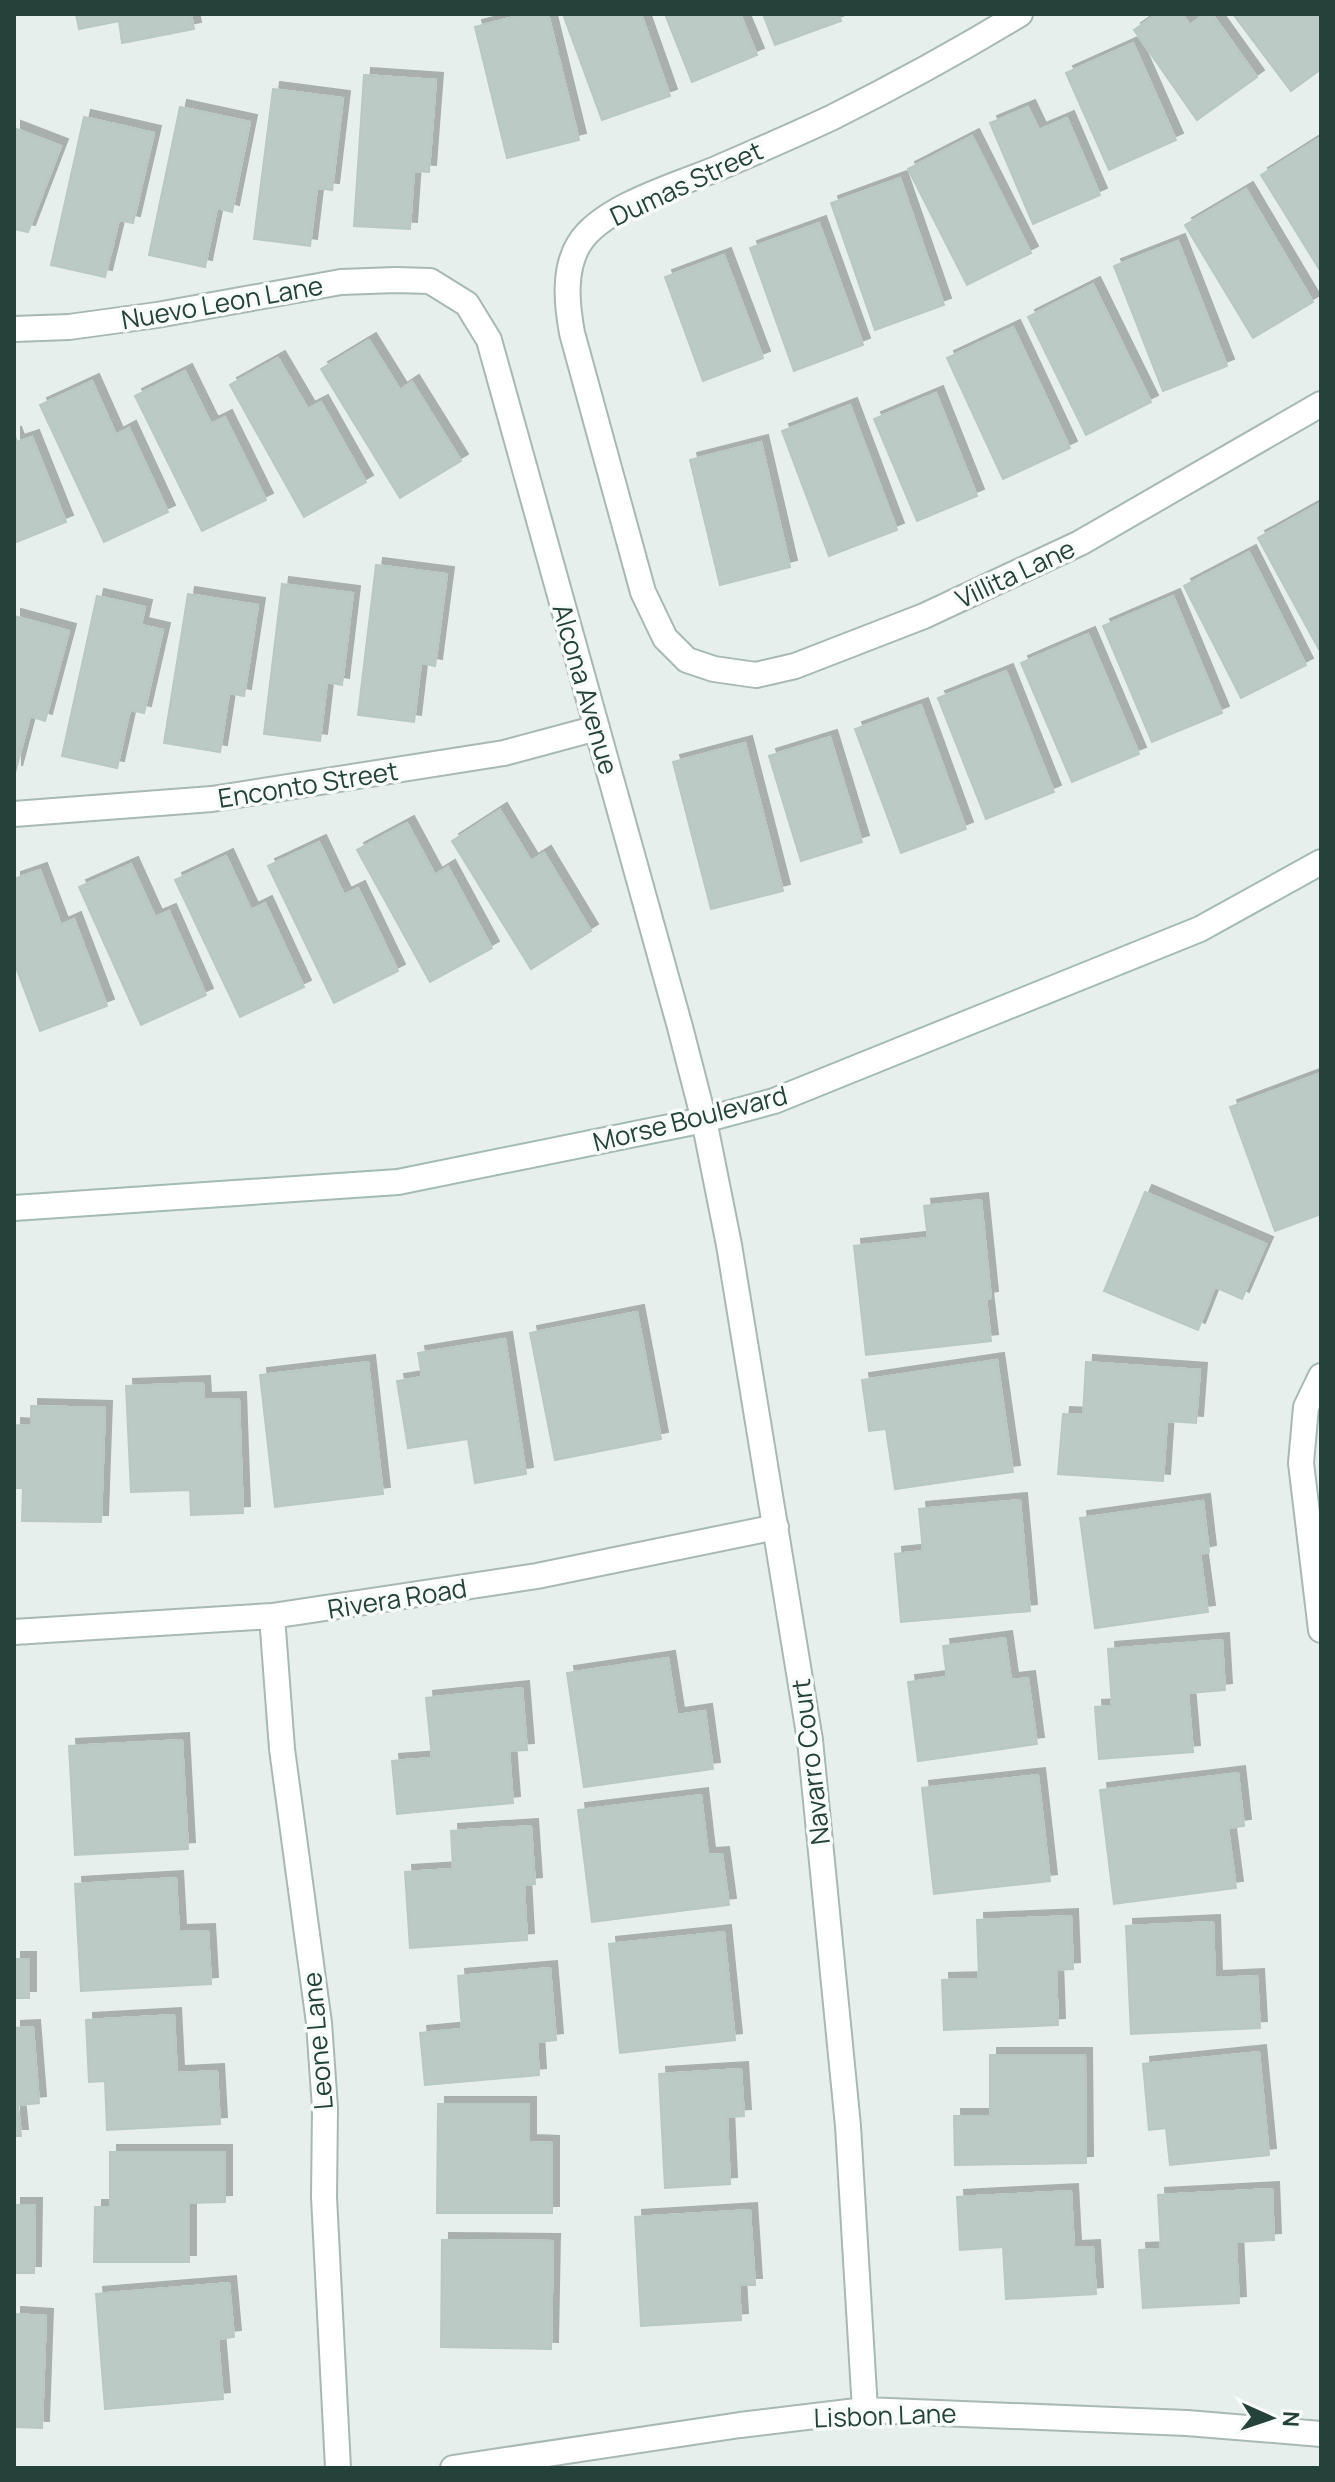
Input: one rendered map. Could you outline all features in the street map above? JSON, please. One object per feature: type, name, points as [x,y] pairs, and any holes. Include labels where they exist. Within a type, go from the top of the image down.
[{"type":"street","name":"Dumas Street","points":[[687,660],[665,638],[643,592],[572,333],[567,305],[569,273],[579,243],[605,218],[626,206],[831,117],[953,54],[1020,14]]},
{"type":"street","name":"Nuevo Leon Lane","points":[[14,329],[69,327],[142,317],[341,282],[430,281]]},
{"type":"street","name":"Alcona Avenue","points":[[430,281],[467,304],[489,340],[704,1120]]},
{"type":"street","name":"Villita Lane","points":[[687,660],[714,669],[756,675],[795,666],[924,616],[1080,543],[1321,404]]},
{"type":"street","name":"Enconto Street","points":[[14,814],[212,799],[504,753],[597,728]]},
{"type":"street","name":"Morse Boulevard","points":[[14,1208],[398,1182],[704,1120],[774,1101],[1200,929],[1321,862]]},
{"type":"street","name":"Navarro Court","points":[[704,1120],[729,1245],[810,1740],[848,2126],[865,2410]]},
{"type":"street","points":[[1321,1376],[1306,1407],[1301,1463],[1321,1630]]},
{"type":"street","name":"Rivera Road","points":[[14,1632],[272,1616],[537,1576],[776,1527]]},
{"type":"street","name":"Leone Lane","points":[[272,1616],[282,1749],[319,2023],[325,2108],[324,2197],[329,2324],[338,2468]]},
{"type":"street","name":"Lisbon Lane","points":[[453,2468],[740,2425],[865,2410],[1187,2423],[1321,2434]]},
{"type":"building","points":[[76,14],[191,14],[194,29],[122,43],[119,21],[79,29]]},
{"type":"building","points":[[526,14],[548,14],[579,140],[507,158],[475,27]]},
{"type":"building","points":[[563,14],[641,14],[670,96],[602,120]]},
{"type":"building","points":[[665,14],[740,14],[757,55],[692,82]]},
{"type":"building","points":[[763,14],[839,14],[841,21],[775,45]]},
{"type":"building","points":[[1157,14],[1182,14],[1190,25],[1205,14],[1212,14],[1257,77],[1197,120],[1134,30]]},
{"type":"building","points":[[1233,14],[1321,14],[1321,69],[1291,91]]},
{"type":"building","points":[[1133,43],[1176,140],[1109,170],[1066,73]]},
{"type":"building","points":[[364,75],[436,80],[429,172],[414,171],[410,229],[354,226]]},
{"type":"building","points":[[273,89],[343,98],[332,190],[317,188],[310,246],[254,239]]},
{"type":"building","points":[[180,107],[250,122],[232,212],[217,208],[205,267],[149,255]]},
{"type":"building","points":[[1028,107],[1039,130],[1067,118],[1100,195],[1033,224],[990,123]]},
{"type":"building","points":[[84,117],[154,133],[133,223],[119,220],[105,277],[51,265]]},
{"type":"building","points":[[14,128],[61,146],[28,232],[14,229]]},
{"type":"building","points":[[972,136],[1031,253],[967,285],[908,169]]},
{"type":"building","points":[[1321,137],[1321,272],[1261,175]]},
{"type":"building","points":[[900,178],[944,305],[875,330],[831,203]]},
{"type":"building","points":[[1246,189],[1313,302],[1253,338],[1185,225]]},
{"type":"building","points":[[819,223],[863,345],[794,371],[750,248]]},
{"type":"building","points":[[1178,241],[1227,366],[1163,391],[1114,266]]},
{"type":"building","points":[[724,255],[763,358],[703,381],[665,277]]},
{"type":"building","points":[[1093,284],[1151,402],[1086,435],[1028,317]]},
{"type":"building","points":[[1013,327],[1070,448],[1003,479],[947,358]]},
{"type":"building","points":[[369,340],[400,390],[412,382],[461,461],[400,498],[321,369]]},
{"type":"building","points":[[278,358],[308,409],[321,402],[366,482],[304,517],[230,385]]},
{"type":"building","points":[[185,371],[211,424],[225,417],[266,500],[202,531],[135,396]]},
{"type":"building","points":[[92,381],[116,435],[129,428],[168,512],[104,542],[40,405]]},
{"type":"building","points":[[936,393],[977,496],[917,521],[874,419]]},
{"type":"building","points":[[850,405],[897,530],[829,556],[782,431]]},
{"type":"building","points":[[14,433],[17,442],[32,437],[66,522],[14,543]]},
{"type":"building","points":[[761,442],[790,567],[720,585],[690,460]]},
{"type":"building","points":[[1321,503],[1321,653],[1258,538]]},
{"type":"building","points":[[1249,552],[1306,665],[1241,698],[1184,586]]},
{"type":"building","points":[[376,565],[447,574],[435,666],[421,663],[414,722],[358,715]]},
{"type":"building","points":[[282,584],[353,593],[342,685],[327,682],[320,741],[264,734]]},
{"type":"building","points":[[188,594],[258,605],[244,696],[229,693],[220,752],[164,743]]},
{"type":"building","points":[[97,596],[145,607],[141,625],[163,630],[144,713],[130,710],[117,768],[62,756]]},
{"type":"building","points":[[1173,596],[1222,713],[1152,742],[1103,626]]},
{"type":"building","points":[[14,616],[69,631],[45,721],[30,716],[15,773]]},
{"type":"building","points":[[1088,634],[1139,754],[1072,782],[1021,663]]},
{"type":"building","points":[[1006,671],[1054,792],[986,819],[938,698]]},
{"type":"building","points":[[921,705],[966,829],[901,853],[855,729]]},
{"type":"building","points":[[830,737],[862,842],[801,861],[769,756]]},
{"type":"building","points":[[745,743],[783,891],[711,909],[673,762]]},
{"type":"building","points":[[500,810],[531,861],[544,853],[591,931],[531,969],[452,841]]},
{"type":"building","points":[[407,823],[435,875],[448,867],[492,948],[430,982],[357,850]]},
{"type":"building","points":[[319,842],[344,895],[358,888],[398,971],[334,1003],[268,866]]},
{"type":"building","points":[[226,856],[251,910],[265,903],[304,987],[240,1017],[175,880]]},
{"type":"building","points":[[131,864],[155,917],[169,911],[206,995],[141,1025],[79,887]]},
{"type":"building","points":[[40,870],[61,925],[74,919],[107,1006],[40,1031],[14,962],[14,879]]},
{"type":"building","points":[[1321,1073],[1321,1214],[1275,1231],[1230,1107]]},
{"type":"building","points":[[1145,1192],[1266,1244],[1242,1299],[1215,1287],[1198,1330],[1104,1291]]},
{"type":"building","points":[[981,1200],[991,1298],[986,1299],[991,1341],[866,1355],[854,1246],[928,1238],[924,1206]]},
{"type":"building","points":[[637,1312],[661,1439],[555,1460],[530,1333]]},
{"type":"building","points":[[505,1339],[526,1474],[475,1483],[468,1439],[408,1448],[397,1381],[422,1377],[418,1353]]},
{"type":"building","points":[[997,1360],[1013,1472],[895,1489],[886,1429],[869,1431],[862,1380]]},
{"type":"building","points":[[368,1362],[383,1494],[275,1507],[260,1375]]},
{"type":"building","points":[[1086,1362],[1200,1370],[1196,1423],[1167,1421],[1163,1481],[1058,1474],[1063,1414],[1083,1415]]},
{"type":"building","points":[[203,1383],[204,1400],[239,1399],[243,1513],[191,1515],[190,1490],[131,1492],[126,1386]]},
{"type":"building","points":[[31,1406],[105,1408],[101,1522],[22,1521],[23,1488],[14,1488],[14,1425],[31,1426]]},
{"type":"building","points":[[1020,1500],[1030,1611],[901,1622],[895,1554],[923,1551],[919,1509]]},
{"type":"building","points":[[1203,1501],[1209,1552],[1200,1554],[1208,1612],[1095,1628],[1080,1518]]},
{"type":"building","points":[[1005,1638],[1011,1680],[1028,1678],[1037,1744],[918,1761],[908,1682],[947,1677],[943,1646]]},
{"type":"building","points":[[1222,1640],[1225,1690],[1188,1693],[1193,1752],[1099,1759],[1095,1707],[1112,1706],[1108,1649]]},
{"type":"building","points":[[668,1658],[677,1715],[705,1711],[713,1769],[584,1787],[567,1673]]},
{"type":"building","points":[[522,1688],[527,1750],[509,1751],[513,1803],[397,1814],[392,1761],[432,1758],[426,1698]]},
{"type":"building","points":[[182,1740],[188,1849],[75,1855],[69,1746]]},
{"type":"building","points":[[1238,1773],[1244,1826],[1228,1828],[1236,1888],[1114,1904],[1100,1790]]},
{"type":"building","points":[[1038,1775],[1050,1881],[934,1894],[922,1788]]},
{"type":"building","points":[[701,1795],[708,1855],[722,1854],[729,1905],[592,1922],[578,1810]]},
{"type":"building","points":[[531,1826],[535,1884],[524,1885],[527,1940],[410,1948],[405,1872],[453,1869],[451,1831]]},
{"type":"building","points":[[176,1878],[179,1932],[208,1931],[211,1984],[81,1991],[75,1884]]},
{"type":"building","points":[[1071,1916],[1073,1969],[1056,1970],[1058,2025],[944,2030],[942,1980],[979,1979],[977,1920]]},
{"type":"building","points":[[1213,1922],[1215,1978],[1257,1976],[1260,2028],[1131,2034],[1126,1926]]},
{"type":"building","points":[[724,1932],[735,2040],[620,2053],[609,1944]]},
{"type":"building","points":[[14,1959],[29,1959],[29,1998],[14,1998]]},
{"type":"building","points":[[550,1968],[556,2040],[537,2042],[539,2075],[425,2085],[420,2033],[462,2029],[458,1976]]},
{"type":"building","points":[[174,2015],[177,2073],[217,2071],[220,2124],[107,2130],[105,2081],[89,2082],[86,2020]]},
{"type":"building","points":[[33,2027],[39,2103],[18,2105],[21,2136],[14,2136],[14,2028]]},
{"type":"building","points":[[1259,2052],[1269,2155],[1170,2165],[1166,2128],[1149,2130],[1143,2064]]},
{"type":"building","points":[[990,2055],[1085,2055],[1086,2163],[955,2165],[954,2116],[990,2116]]},
{"type":"building","points":[[741,2069],[744,2116],[727,2117],[730,2184],[665,2188],[659,2074]]},
{"type":"building","points":[[438,2104],[529,2104],[529,2142],[552,2143],[552,2213],[437,2213]]},
{"type":"building","points":[[110,2152],[225,2152],[225,2202],[189,2203],[189,2262],[94,2262],[95,2207],[110,2207]]},
{"type":"building","points":[[1272,2189],[1274,2240],[1236,2242],[1239,2303],[1143,2308],[1139,2250],[1161,2249],[1158,2195]]},
{"type":"building","points":[[1071,2191],[1074,2248],[1093,2247],[1096,2294],[1006,2299],[1003,2247],[960,2250],[957,2197]]},
{"type":"building","points":[[14,2205],[35,2205],[34,2273],[14,2273]]},
{"type":"building","points":[[750,2210],[755,2285],[739,2285],[741,2320],[641,2326],[635,2217]]},
{"type":"building","points":[[442,2240],[553,2241],[551,2349],[441,2347]]},
{"type":"building","points":[[229,2283],[234,2337],[218,2339],[223,2399],[105,2409],[96,2294]]},
{"type":"building","points":[[14,2314],[46,2316],[42,2428],[14,2427]]}]
